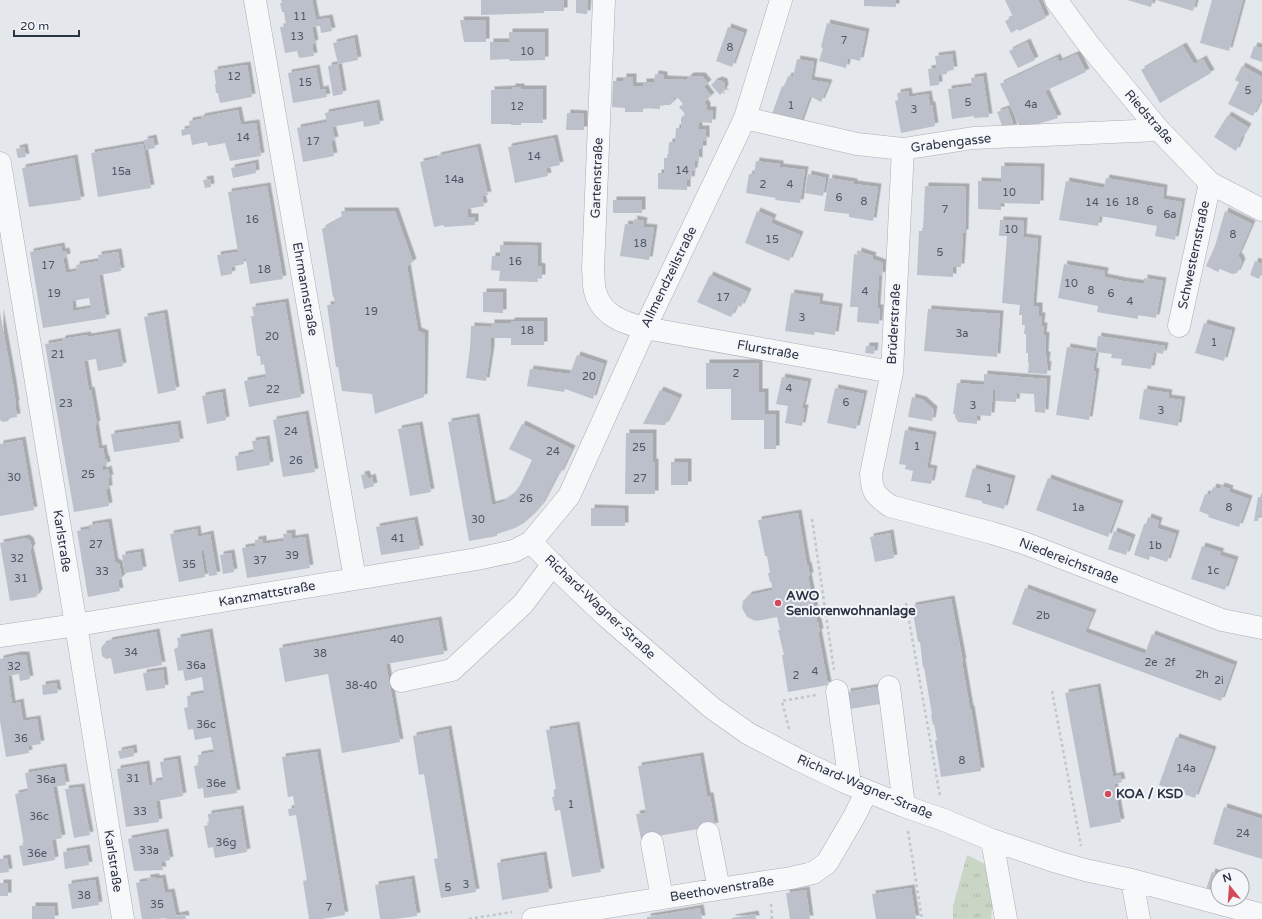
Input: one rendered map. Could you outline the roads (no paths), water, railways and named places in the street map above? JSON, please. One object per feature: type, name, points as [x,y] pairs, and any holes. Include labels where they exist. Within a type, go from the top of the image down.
[{"type":"street","name":"Ehrmannstraße","points":[[255,0],[355,579]]},
{"type":"street","name":"Gartenstraße","points":[[604,0],[593,269],[595,291],[601,304],[610,315],[627,324],[645,328]]},
{"type":"street","name":"Allmendzeilstraße","points":[[531,542],[569,496],[645,328],[745,118],[781,0]]},
{"type":"street","name":"Riedstraße","points":[[1056,0],[1089,45],[1160,130],[1210,184],[1262,210]]},
{"type":"street","name":"Grabengasse","points":[[745,118],[857,144],[903,149],[972,138],[1160,130]]},
{"type":"street","name":"Brüderstraße","points":[[877,496],[872,486],[871,474],[892,372],[903,149]]},
{"type":"street","name":"Karlstraße","points":[[0,163],[123,919]]},
{"type":"street","name":"Schwesternstraße","points":[[1178,326],[1210,184]]},
{"type":"street","name":"Flurstraße","points":[[645,328],[892,372]]},
{"type":"street","name":"Niedereichstraße","points":[[877,496],[890,506],[992,533],[1222,620],[1262,628]]},
{"type":"street","name":"Kanzmattstraße","points":[[0,636],[76,625],[476,559],[514,551],[531,542]]},
{"type":"street","name":"Richard-Wagner-Straße","points":[[531,542],[606,616],[712,708],[749,734],[797,759],[904,806],[944,820],[992,840],[1085,870],[1132,880],[1262,915]]},
{"type":"street","points":[[402,681],[452,670],[523,604],[553,564]]},
{"type":"street","points":[[889,687],[904,806]]},
{"type":"street","points":[[837,692],[859,787]]},
{"type":"street","name":"Beethovenstraße","points":[[533,919],[829,871],[855,815],[859,787]]},
{"type":"street","points":[[708,833],[719,889]]},
{"type":"street","points":[[992,840],[1006,919]]},
{"type":"street","points":[[652,843],[662,898]]},
{"type":"street","points":[[1132,880],[1139,919]]},
{"type":"place","name":"AWO Seniorenwohnanlage","points":[[778,603]]},
{"type":"place","name":"KOA / KSD","points":[[1108,794]]}]
